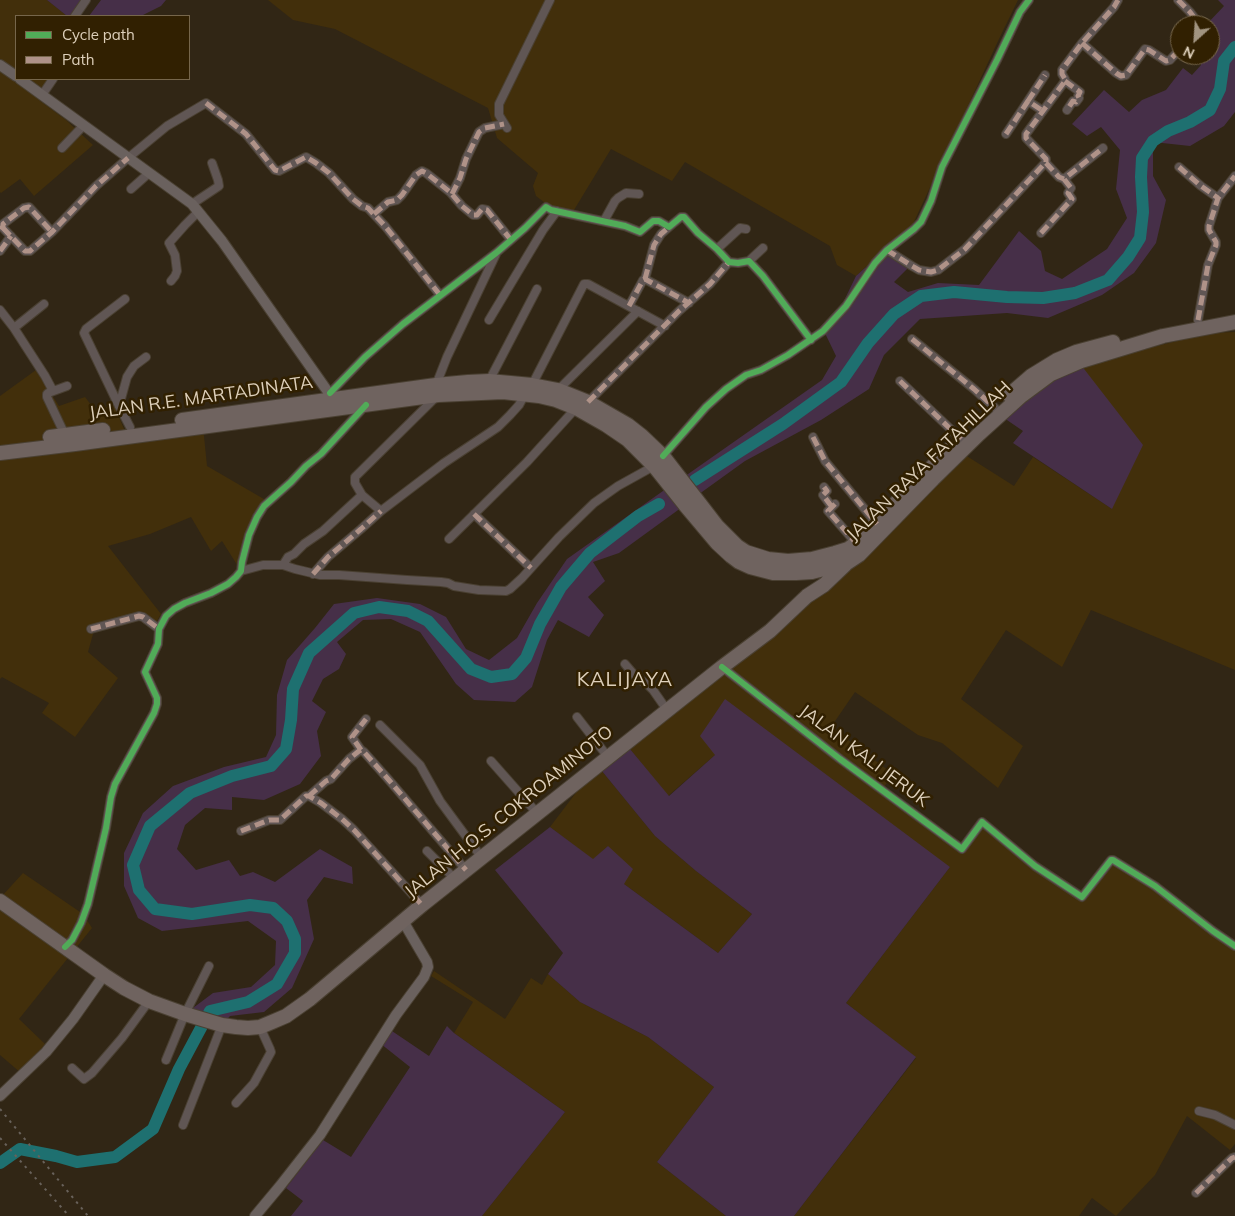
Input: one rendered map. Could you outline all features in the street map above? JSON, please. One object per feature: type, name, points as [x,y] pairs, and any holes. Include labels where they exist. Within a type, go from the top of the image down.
[{"type":"highway","name":"JALAN RAYA FATAHILLAH","points":[[1235,313],[1165,327],[1076,352],[1057,360],[1031,376],[924,474],[850,552],[854,559],[865,551],[932,479],[979,434],[1020,397],[1051,374],[1081,361],[1163,336],[1235,322]]},
{"type":"highway","name":"JALAN R.E. MARTADINATA","points":[[0,453],[366,405],[489,381],[529,389],[539,396],[582,405]]},
{"type":"highway","name":"JALAN R.E. MARTADINATA","points":[[0,443],[130,427],[332,396],[437,390],[503,392],[529,389],[558,390],[582,405],[636,431],[647,440],[658,461],[713,530],[746,552],[768,559],[788,561],[850,552]]},
{"type":"highway","name":"JALAN R.E. MARTADINATA","points":[[713,530],[717,543],[739,562],[762,571],[812,572],[850,552]]},
{"type":"highway","name":"JALAN H.O.S. COKROAMINOTO","points":[[0,901],[104,975],[149,1001],[221,1025],[236,1028],[260,1027],[286,1016],[298,1008],[537,813],[770,631],[808,596],[824,585],[850,552]]},
{"type":"highway","points":[[796,573],[804,583],[808,596]]},
{"type":"main road","points":[[0,66],[15,75]]},
{"type":"main road","points":[[23,80],[195,208],[222,241],[332,396]]},
{"type":"main road","points":[[255,1216],[320,1135],[396,1015],[424,977],[428,967],[427,962],[403,921]]},
{"type":"main road","points":[[0,1096],[46,1052],[73,1019],[104,975]]},
{"type":"street","points":[[76,15],[86,0]]},
{"type":"street","points":[[452,194],[480,132],[485,128],[505,126],[499,115],[499,104],[550,0]]},
{"type":"street","points":[[241,571],[263,565],[283,565],[313,574],[441,582],[463,588],[503,591],[510,589],[559,536],[594,503],[658,461],[706,407],[726,389],[746,375],[766,367],[811,340],[841,313],[875,263],[887,250],[921,222],[931,202],[942,167],[1020,12],[1029,0]]},
{"type":"street","points":[[1067,110],[1073,101],[1076,102],[1079,98],[1080,92],[1065,81],[1062,70],[1118,0]]},
{"type":"street","points":[[1178,0],[1192,15]]},
{"type":"street","points":[[1082,44],[1122,76],[1126,75],[1145,48],[1166,61],[1170,60]]},
{"type":"street","points":[[1006,134],[1045,75]]},
{"type":"street","points":[[42,95],[52,80]]},
{"type":"street","points":[[1041,233],[1072,199],[1068,193],[1071,188],[1046,163],[1046,159],[1026,137],[1026,134],[1065,81]]},
{"type":"street","points":[[1028,101],[1043,111]]},
{"type":"street","points":[[52,232],[29,207],[24,208],[3,224],[2,227],[25,251],[30,251],[52,232],[96,186],[128,158],[167,126],[206,103],[246,134],[275,170],[279,171],[307,157],[329,172],[353,199],[360,205],[368,208],[385,226],[440,295]]},
{"type":"street","points":[[62,148],[84,125]]},
{"type":"street","points":[[1064,179],[1103,148]]},
{"type":"street","points":[[171,281],[177,271],[175,255],[170,243],[195,208],[219,186],[212,163]]},
{"type":"street","points":[[887,250],[919,270],[931,272],[938,270],[965,249],[1046,163]]},
{"type":"street","points":[[1179,167],[1218,198]]},
{"type":"street","points":[[374,214],[388,202],[397,200],[416,175],[422,171],[452,194],[473,215],[477,215],[482,209],[486,210],[511,240]]},
{"type":"street","points":[[131,189],[149,173]]},
{"type":"street","points":[[1198,320],[1208,265],[1216,245],[1209,226],[1218,198],[1235,176]]},
{"type":"street","points":[[604,221],[615,201],[626,193],[639,194]]},
{"type":"street","points":[[332,396],[365,357],[403,324],[496,253],[525,228],[546,206],[551,210],[625,226],[640,232],[654,220],[669,227]]},
{"type":"street","points":[[489,320],[543,230],[557,211]]},
{"type":"street","points":[[629,306],[645,279],[654,245],[661,234],[680,217],[684,217],[729,262],[749,261],[762,248]]},
{"type":"street","points":[[717,249],[740,228],[746,229]]},
{"type":"street","points":[[0,252],[11,236]]},
{"type":"street","points":[[381,511],[362,495],[355,483],[355,477],[437,390],[447,357],[496,253]]},
{"type":"street","points":[[749,261],[763,276],[811,340]]},
{"type":"street","points":[[449,539],[582,405],[710,284],[729,262]]},
{"type":"street","points":[[645,279],[689,303]]},
{"type":"street","points":[[313,574],[328,557],[381,511],[444,463],[498,427],[510,415],[529,389],[583,284],[588,284],[665,326]]},
{"type":"street","points":[[489,381],[537,289]]},
{"type":"street","points":[[125,299],[84,331],[130,427]]},
{"type":"street","points":[[14,328],[44,304]]},
{"type":"street","points":[[0,310],[45,376],[52,391]]},
{"type":"street","points":[[558,390],[638,311]]},
{"type":"street","points":[[912,339],[974,388],[995,408]]},
{"type":"street","points":[[119,406],[127,377],[134,366],[146,357]]},
{"type":"street","points":[[900,381],[961,439]]},
{"type":"street","points":[[65,435],[47,397],[47,393],[67,386]]},
{"type":"street","points":[[65,947],[72,940],[88,904],[106,828],[111,797],[154,713],[157,698],[145,672],[158,644],[159,629],[166,616],[174,609],[211,593],[236,578],[241,571],[249,535],[264,506],[321,454],[366,405]]},
{"type":"street","points":[[813,437],[824,461],[876,524]]},
{"type":"street","points":[[824,487],[827,492],[823,495],[833,506],[828,511],[850,552]]},
{"type":"street","points":[[283,565],[288,557],[323,531],[362,495]]},
{"type":"street","points":[[474,514],[531,568]]},
{"type":"street","points":[[91,629],[143,616],[159,629]]},
{"type":"street","points":[[625,664],[637,678],[653,690],[667,710]]},
{"type":"street","name":"JALAN KALI JERUK","points":[[722,667],[840,759],[962,849],[982,822],[1036,866],[1082,897],[1111,860],[1117,862],[1155,886],[1235,946]]},
{"type":"street","points":[[577,717],[608,757]]},
{"type":"street","points":[[366,719],[352,737],[361,750],[466,870]]},
{"type":"street","points":[[380,725],[420,765],[440,801],[482,858]]},
{"type":"street","points":[[241,831],[269,820],[280,820],[306,796],[309,796],[331,779],[349,759],[361,750]]},
{"type":"street","points":[[491,760],[537,813]]},
{"type":"street","points":[[309,796],[332,810],[348,824],[422,905]]},
{"type":"street","points":[[427,851],[455,879]]},
{"type":"street","points":[[166,1060],[209,966]]},
{"type":"street","points":[[72,1068],[81,1081],[92,1073],[122,1038],[149,1001]]},
{"type":"street","points":[[183,1125],[221,1025]]},
{"type":"street","points":[[236,1103],[257,1078],[271,1052],[260,1027]]},
{"type":"street","points":[[1199,1111],[1216,1115],[1235,1125]]},
{"type":"street","points":[[1196,1193],[1235,1157]]},
{"type":"shaded area","points":[[0,0],[47,0],[66,15],[15,15],[15,80],[50,80],[39,100],[66,120],[93,145],[34,196],[20,179],[0,192]]},
{"type":"shaded area","points":[[47,0],[84,0],[73,15],[66,15]]},
{"type":"shaded area","points":[[101,0],[166,0],[161,6],[143,15],[90,15]]},
{"type":"shaded area","points":[[268,0],[1018,0],[913,224],[856,276],[837,265],[830,246],[685,162],[672,181],[611,149],[574,210],[549,206],[536,196],[533,186],[538,173],[497,138],[488,108],[335,29],[293,20]]},
{"type":"shaded area","points":[[1218,0],[1235,0],[1235,112],[1224,126],[1190,146],[1153,142],[1153,176],[1166,200],[1156,243],[1134,273],[1102,295],[1048,318],[1007,313],[920,319],[884,355],[869,389],[821,420],[745,461],[695,497],[681,479],[822,380],[836,356],[823,329],[841,307],[856,276],[884,251],[908,268],[894,282],[908,292],[938,283],[979,285],[1019,231],[1041,251],[1045,271],[1062,279],[1107,249],[1127,218],[1116,189],[1120,150],[1101,127],[1087,136],[1072,124],[1104,90],[1129,112],[1142,100],[1166,90],[1183,68],[1192,75],[1201,65],[1220,65],[1220,15],[1215,15],[1224,6]]},
{"type":"shaded area","points":[[1235,332],[1235,670],[1091,610],[1062,667],[1006,630],[961,699],[1023,746],[998,788],[942,743],[918,735],[855,692],[831,727],[893,774],[882,790],[961,849],[982,822],[1082,897],[1113,860],[1235,947],[1235,1144],[1230,1150],[1187,1116],[1155,1175],[1116,1216],[1092,1198],[1079,1216],[794,1216],[916,1058],[846,1003],[950,867],[715,755],[668,796],[625,743],[722,667],[962,453],[1014,486],[1033,457],[1112,509],[1081,365],[1209,333]]},
{"type":"shaded area","points":[[1081,365],[1143,445],[1112,509],[1013,443],[1023,431],[1004,418],[1041,386]]},
{"type":"shaded area","points":[[36,370],[59,406],[85,397],[95,410],[114,405],[127,436],[203,426],[207,466],[269,502],[258,515],[241,571],[222,541],[211,551],[191,517],[150,534],[108,546],[161,614],[153,628],[136,618],[95,627],[88,652],[118,678],[75,737],[42,713],[49,703],[2,677],[0,679],[0,396]]},
{"type":"shaded area","points":[[489,381],[532,385],[571,394],[628,425],[652,445],[681,479],[671,486],[685,505],[619,553],[593,562],[605,581],[588,597],[604,615],[589,637],[558,620],[547,640],[532,687],[515,702],[474,700],[456,684],[420,632],[391,619],[363,620],[337,642],[346,654],[339,669],[323,679],[312,701],[326,712],[317,731],[321,756],[300,784],[264,800],[232,797],[232,810],[205,808],[185,825],[177,849],[196,870],[229,860],[240,876],[253,872],[275,882],[320,849],[352,867],[353,884],[324,877],[307,900],[314,939],[292,988],[264,1012],[230,1016],[222,1025],[185,1014],[213,993],[251,987],[275,965],[276,941],[248,921],[162,931],[138,918],[124,886],[124,853],[143,813],[173,786],[224,767],[266,757],[276,735],[277,695],[287,660],[334,604],[377,598],[420,604],[446,617],[466,649],[489,660],[517,638],[537,603],[567,559],[670,486],[642,453],[628,440],[576,408],[539,396],[503,392],[438,395],[194,428],[192,418],[436,385]]},
{"type":"shaded area","points":[[725,699],[950,867],[846,1003],[916,1057],[794,1216],[726,1216],[657,1162],[714,1087],[648,1037],[580,1002],[548,974],[563,953],[495,870],[550,827],[593,859],[608,846],[633,869],[624,884],[718,953],[752,914],[696,871],[655,836],[597,765],[625,743],[669,796],[715,755],[700,736]]},
{"type":"shaded area","points":[[597,765],[655,836],[696,871],[752,914],[718,953],[624,884],[608,846],[593,860],[550,827]]},
{"type":"shaded area","points":[[23,873],[83,914],[92,928],[19,1019],[45,1044],[21,1073],[0,1055],[0,895],[2,896]]},
{"type":"shaded area","points":[[434,971],[505,1019],[531,978],[542,985],[548,974],[580,1002],[648,1037],[714,1087],[657,1162],[726,1216],[482,1216],[565,1112],[454,1033],[473,1002],[431,976]]},
{"type":"shaded area","points":[[447,1026],[454,1033],[565,1112],[482,1216],[291,1216],[303,1201],[286,1188],[323,1140],[351,1157],[410,1067],[381,1044],[389,1029],[429,1056]]},
{"type":"waterway","points":[[695,480],[783,424],[841,382],[868,343],[894,314],[921,296],[954,292],[1043,298],[1075,293],[1108,280],[1128,257],[1140,238],[1143,212],[1142,158],[1153,141],[1168,131],[1190,122],[1210,110],[1220,89],[1224,61],[1235,47]]},
{"type":"waterway","points":[[0,1163],[20,1149],[77,1162],[115,1157],[153,1129],[179,1069],[210,1011],[248,1002],[277,984],[295,953],[295,939],[287,921],[273,908],[250,905],[192,914],[155,909],[139,890],[133,865],[150,826],[190,793],[232,776],[271,766],[286,749],[291,720],[293,689],[309,653],[354,613],[379,607],[408,611],[428,621],[471,669],[491,677],[512,674],[526,658],[540,624],[561,587],[590,553],[638,516],[659,504]]},
{"type":"railway","points":[[0,1109],[88,1216]]},
{"type":"railway","points":[[0,1138],[69,1216]]},
{"type":"marked path","points":[[887,250],[919,270],[931,272],[938,270],[965,249],[1046,162],[1046,159],[1026,138],[1026,134],[1065,81],[1062,70],[1118,0]]},
{"type":"marked path","points":[[1178,0],[1192,15]]},
{"type":"marked path","points":[[1082,43],[1121,76],[1126,75],[1145,49],[1166,61],[1170,60]]},
{"type":"marked path","points":[[1028,101],[1045,75]]},
{"type":"marked path","points":[[1065,81],[1080,92],[1079,98],[1076,102],[1073,101],[1067,110]]},
{"type":"marked path","points":[[1006,134],[1028,101],[1043,111]]},
{"type":"marked path","points":[[206,103],[246,134],[275,170],[279,171],[306,157],[329,173],[353,199],[368,208],[385,226],[440,295]]},
{"type":"marked path","points":[[452,194],[479,132],[485,128],[504,124]]},
{"type":"marked path","points":[[1046,163],[1059,177],[1064,179],[1103,148]]},
{"type":"marked path","points":[[3,228],[25,251],[30,251],[52,232],[96,186],[128,158]]},
{"type":"marked path","points":[[1179,167],[1218,198]]},
{"type":"marked path","points":[[374,214],[388,202],[397,200],[416,175],[422,171],[450,192],[473,215],[477,215],[482,209],[487,210],[511,240]]},
{"type":"marked path","points":[[1198,320],[1208,265],[1216,245],[1209,226],[1218,198],[1235,176]]},
{"type":"marked path","points":[[1041,233],[1072,199],[1068,193],[1071,188],[1064,179]]},
{"type":"marked path","points":[[0,226],[3,228],[3,224],[24,208],[29,207],[52,232]]},
{"type":"marked path","points":[[645,279],[654,245],[661,234],[669,227]]},
{"type":"marked path","points":[[0,251],[11,236]]},
{"type":"marked path","points":[[588,402],[679,311],[710,284],[729,262]]},
{"type":"marked path","points":[[629,306],[645,279],[689,303]]},
{"type":"marked path","points":[[912,339],[995,408]]},
{"type":"marked path","points":[[900,381],[961,439]]},
{"type":"marked path","points":[[813,437],[825,461],[877,524]]},
{"type":"marked path","points":[[824,487],[827,491],[823,495],[832,507]]},
{"type":"marked path","points":[[835,504],[828,511],[856,543]]},
{"type":"marked path","points":[[313,574],[328,557],[381,511]]},
{"type":"marked path","points":[[474,514],[531,568]]},
{"type":"marked path","points":[[91,629],[139,616],[159,629]]},
{"type":"marked path","points":[[361,750],[352,737],[366,719]]},
{"type":"marked path","points":[[309,796],[331,779],[349,759],[361,750],[466,870]]},
{"type":"marked path","points":[[241,831],[269,820],[280,820],[306,796],[309,796],[321,803],[354,830],[422,905]]},
{"type":"marked path","points":[[1196,1193],[1235,1157]]},
{"type":"cycle path","points":[[663,456],[706,407],[726,389],[746,375],[761,370],[788,355],[823,331],[846,306],[875,263],[887,250],[921,222],[931,201],[942,167],[1020,12],[1029,0]]},
{"type":"cycle path","points":[[330,393],[365,357],[403,324],[496,253],[546,207],[551,210],[625,226],[640,232],[653,221],[659,221],[669,227],[681,217],[684,217],[729,262],[749,261],[763,276],[811,340]]},
{"type":"cycle path","points":[[65,947],[72,940],[88,904],[115,784],[154,713],[157,704],[157,698],[145,672],[158,644],[159,629],[166,616],[174,609],[211,593],[228,584],[236,577],[241,571],[249,535],[264,506],[321,454],[366,405]]},
{"type":"cycle path","points":[[722,667],[840,759],[962,849],[982,822],[1035,866],[1082,897],[1111,860],[1113,860],[1155,886],[1235,946]]},
{"type":"district","name":"KALIJAYA","points":[[625,680]]}]
